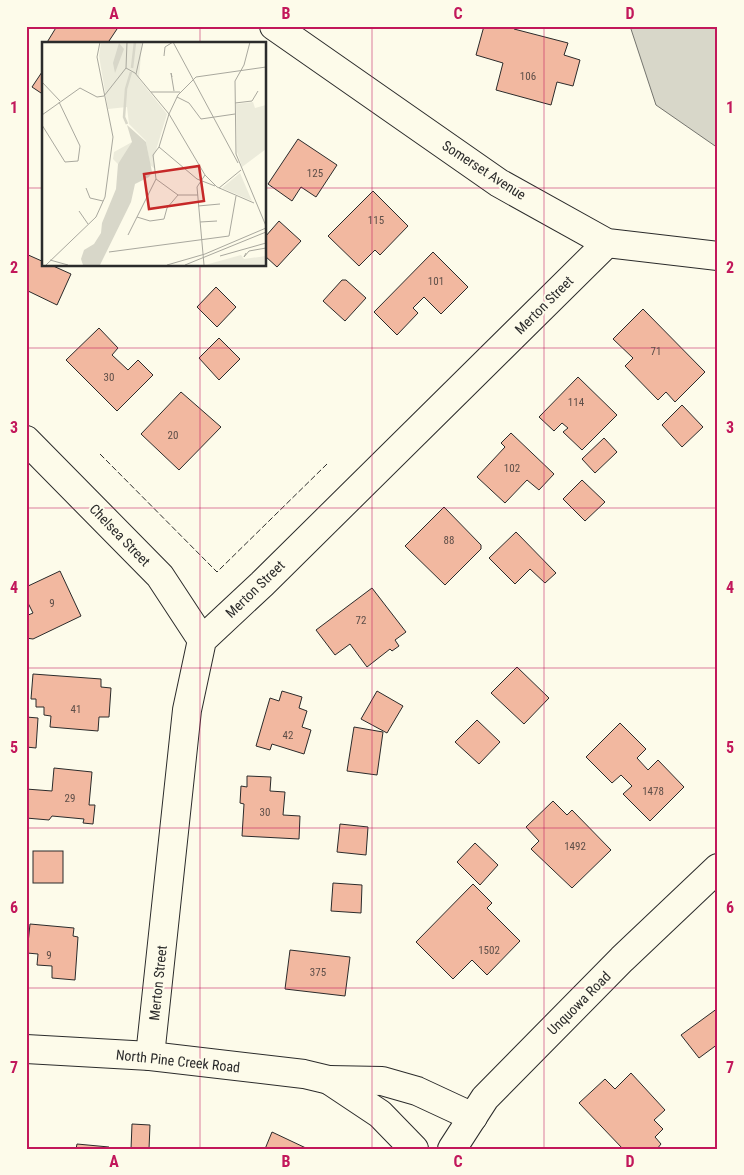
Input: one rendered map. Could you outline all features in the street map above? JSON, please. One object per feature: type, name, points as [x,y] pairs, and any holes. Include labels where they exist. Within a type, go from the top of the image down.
[{"type":"street","name":"Somerset Avenue","points":[[274,26],[499,182],[607,243],[718,256]]},
{"type":"street","name":"Merton Street","points":[[150,1056],[187,710],[202,640],[262,584],[607,243]]},
{"type":"street","name":"Chelsea Street","points":[[26,440],[160,576],[202,640]]},
{"type":"street","name":"Unquowa Road","points":[[452,1149],[492,1091],[622,960],[718,868]]},
{"type":"street","name":"North Pine Creek Road","points":[[26,1049],[150,1056],[304,1074],[329,1080],[382,1081],[417,1091],[473,1117]]},
{"type":"street","name":"North Pine Creek Road","points":[[329,1080],[380,1114],[414,1149]]},
{"type":"shaded area","points":[[630,26],[718,26],[718,148],[656,105]]},
{"type":"building","points":[[57,26],[119,26],[108,42],[47,42]]},
{"type":"building","points":[[484,26],[515,26],[514,29],[568,43],[564,55],[580,60],[573,86],[557,82],[551,105],[496,90],[503,63],[476,55]]},
{"type":"building","points":[[42,72],[42,94],[32,87]]},
{"type":"building","points":[[298,139],[337,165],[316,197],[301,187],[292,201],[268,184]]},
{"type":"building","points":[[373,191],[408,226],[380,255],[375,250],[359,266],[328,236]]},
{"type":"building","points":[[279,221],[301,241],[277,267],[266,257],[266,236]]},
{"type":"building","points":[[433,252],[468,287],[441,314],[424,297],[413,308],[418,313],[397,335],[374,312]]},
{"type":"building","points":[[26,254],[42,261],[42,266],[53,266],[71,274],[57,305],[26,290]]},
{"type":"building","points":[[342,280],[346,280],[366,298],[345,321],[323,301]]},
{"type":"building","points":[[216,287],[236,307],[217,327],[197,307]]},
{"type":"building","points":[[643,309],[705,372],[675,402],[666,392],[658,400],[625,366],[633,358],[613,339]]},
{"type":"building","points":[[99,328],[118,348],[112,355],[128,370],[138,360],[153,375],[117,411],[66,360]]},
{"type":"building","points":[[219,338],[240,359],[219,380],[199,358]]},
{"type":"building","points":[[578,377],[617,415],[582,450],[563,432],[568,428],[562,423],[554,431],[539,417]]},
{"type":"building","points":[[181,392],[221,427],[179,470],[141,434]]},
{"type":"building","points":[[682,405],[703,427],[682,447],[662,425]]},
{"type":"building","points":[[511,433],[554,474],[539,490],[527,480],[505,503],[477,477],[505,447],[501,443]]},
{"type":"building","points":[[604,438],[617,452],[595,473],[582,459]]},
{"type":"building","points":[[582,480],[605,502],[585,521],[563,499]]},
{"type":"building","points":[[444,507],[481,545],[481,549],[445,585],[405,546]]},
{"type":"building","points":[[516,532],[556,573],[545,583],[530,569],[515,584],[489,558]]},
{"type":"building","points":[[60,571],[81,616],[33,639],[26,638],[26,616],[33,613],[26,599],[26,587]]},
{"type":"building","points":[[372,588],[406,632],[395,640],[399,646],[392,651],[390,649],[367,667],[350,644],[335,655],[316,630]]},
{"type":"building","points":[[517,667],[549,698],[524,724],[491,693]]},
{"type":"building","points":[[33,674],[101,679],[101,687],[111,688],[109,717],[99,717],[98,731],[50,727],[51,716],[44,715],[44,707],[36,707],[36,699],[31,699]]},
{"type":"building","points":[[282,691],[302,697],[299,708],[307,711],[302,727],[311,730],[304,754],[272,744],[270,750],[256,746],[270,698],[279,701]]},
{"type":"building","points":[[377,691],[403,706],[387,733],[361,719]]},
{"type":"building","points":[[26,717],[38,718],[36,748],[26,747]]},
{"type":"building","points":[[477,720],[500,742],[479,764],[455,742]]},
{"type":"building","points":[[620,723],[646,749],[637,758],[648,770],[658,760],[684,787],[650,821],[623,794],[632,786],[621,775],[612,783],[586,757]]},
{"type":"building","points":[[354,727],[383,732],[377,775],[347,771]]},
{"type":"building","points":[[54,768],[92,772],[89,805],[95,805],[93,824],[83,823],[84,819],[52,816],[49,820],[26,818],[26,789],[52,791]]},
{"type":"building","points":[[247,776],[271,777],[270,791],[285,792],[283,815],[300,816],[299,839],[242,836],[244,804],[240,803],[241,786],[247,787]]},
{"type":"building","points":[[553,801],[567,815],[572,810],[611,850],[572,888],[531,849],[539,841],[526,827]]},
{"type":"building","points":[[340,824],[368,827],[366,855],[337,852]]},
{"type":"building","points":[[475,843],[498,865],[480,885],[457,862]]},
{"type":"building","points":[[33,851],[63,851],[63,883],[33,883]]},
{"type":"building","points":[[333,883],[362,885],[361,913],[331,911]]},
{"type":"building","points":[[473,884],[492,903],[487,908],[520,941],[487,975],[472,960],[453,979],[416,942]]},
{"type":"building","points":[[30,924],[74,928],[73,936],[78,937],[75,980],[52,978],[52,966],[37,965],[38,954],[27,953]]},
{"type":"building","points":[[290,950],[350,957],[345,996],[285,989]]},
{"type":"building","points":[[718,1008],[718,1044],[699,1058],[681,1035]]},
{"type":"building","points":[[631,1073],[665,1110],[654,1120],[663,1129],[655,1137],[661,1144],[657,1149],[623,1149],[579,1103],[605,1079],[615,1089]]},
{"type":"building","points":[[132,1124],[150,1125],[149,1149],[131,1149]]},
{"type":"building","points":[[272,1132],[308,1149],[265,1149]]},
{"type":"building","points":[[77,1144],[109,1147],[109,1149],[76,1149]]},
{"type":"fence","points":[[100,454],[217,572],[327,464]]}]
